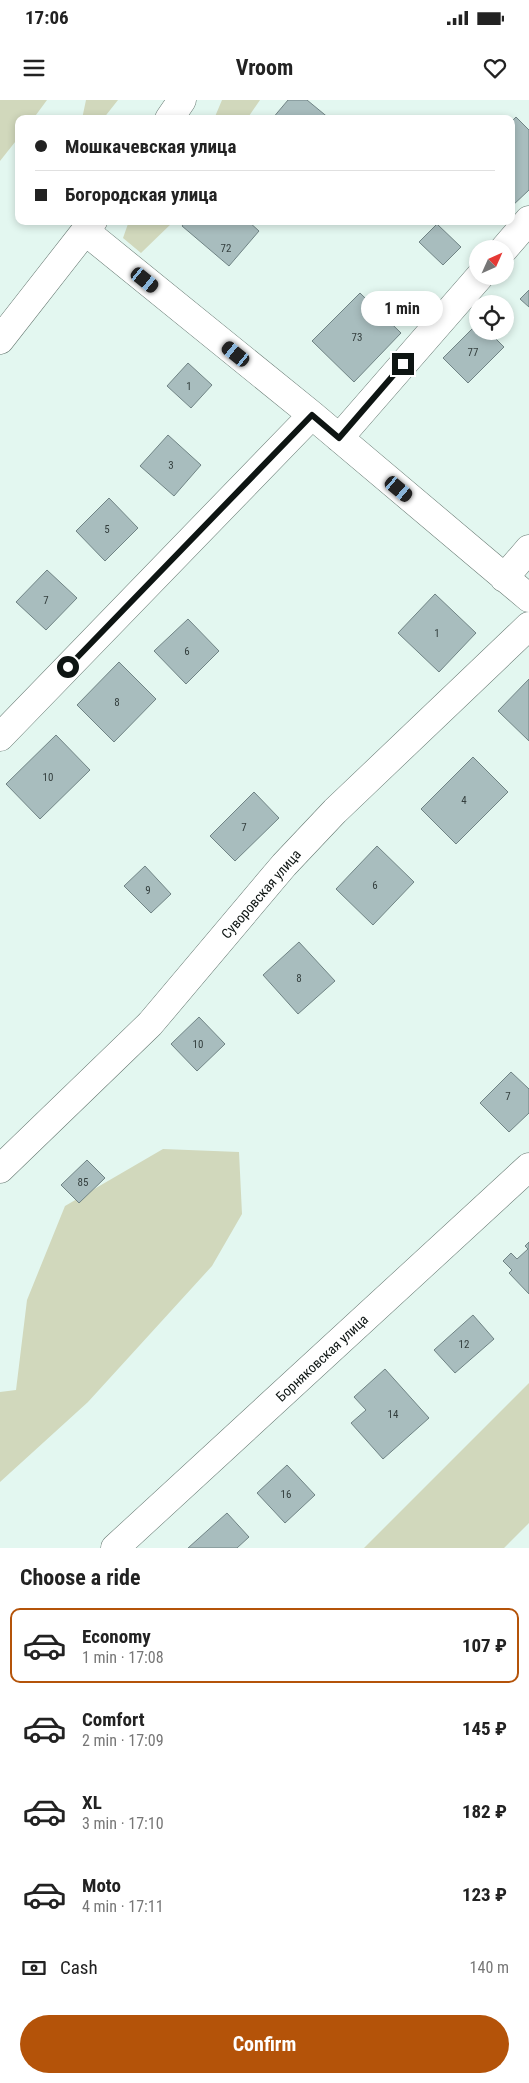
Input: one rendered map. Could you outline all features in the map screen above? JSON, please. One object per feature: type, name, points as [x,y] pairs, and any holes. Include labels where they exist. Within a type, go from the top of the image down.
[{"type":"street","points":[[172,115],[182,100]]},
{"type":"street","points":[[512,240],[529,220]]},
{"type":"street","points":[[0,340],[89,226],[529,598]]},
{"type":"street","points":[[339,438],[472,285]]},
{"type":"street","points":[[0,737],[312,415]]},
{"type":"street","points":[[504,578],[529,549]]},
{"type":"street","name":"Суворовская улица","points":[[0,1169],[150,1024],[284,865],[334,811],[529,626]]},
{"type":"street","name":"Борняковская улица","points":[[115,1548],[529,1168]]},
{"type":"green space","points":[[0,100],[47,100],[36,115],[15,115],[15,142],[0,161]]},
{"type":"green space","points":[[86,100],[118,100],[106,115],[83,115]]},
{"type":"green space","points":[[222,100],[260,100],[250,115],[216,115]]},
{"type":"green space","points":[[128,225],[170,225],[141,253],[123,238]]},
{"type":"green space","points":[[163,1149],[239,1152],[242,1214],[212,1266],[88,1402],[0,1482],[0,1392],[16,1390],[27,1300],[65,1206]]},
{"type":"green space","points":[[529,1383],[529,1523],[504,1548],[364,1548]]},
{"type":"building","points":[[288,100],[307,100],[325,115],[275,115]]},
{"type":"building","points":[[515,118],[529,130],[529,190],[515,203]]},
{"type":"building","points":[[252,225],[259,231],[229,266],[182,226]]},
{"type":"building","points":[[438,225],[461,247],[443,265],[419,242]]},
{"type":"building","points":[[529,290],[529,307],[520,299]]},
{"type":"building","points":[[360,293],[401,333],[354,382],[312,341]]},
{"type":"building","points":[[469,332],[469,340],[497,340],[504,347],[468,383],[443,358]]},
{"type":"building","points":[[188,363],[212,385],[191,408],[167,386]]},
{"type":"building","points":[[168,435],[201,465],[174,496],[140,466]]},
{"type":"building","points":[[109,498],[138,528],[105,561],[76,531]]},
{"type":"building","points":[[47,570],[77,598],[46,630],[16,602]]},
{"type":"building","points":[[435,594],[476,633],[439,672],[398,633]]},
{"type":"building","points":[[188,619],[219,651],[186,684],[154,651]]},
{"type":"building","points":[[119,662],[156,699],[114,742],[77,705]]},
{"type":"building","points":[[529,679],[529,741],[498,711]]},
{"type":"building","points":[[56,735],[90,770],[40,819],[6,784]]},
{"type":"building","points":[[473,757],[508,792],[456,844],[421,809]]},
{"type":"building","points":[[254,792],[279,818],[235,861],[210,836]]},
{"type":"building","points":[[377,846],[414,882],[373,925],[336,889]]},
{"type":"building","points":[[145,866],[171,894],[151,913],[124,886]]},
{"type":"building","points":[[299,942],[335,981],[298,1014],[263,975]]},
{"type":"building","points":[[199,1017],[225,1044],[197,1071],[171,1044]]},
{"type":"building","points":[[511,1072],[529,1089],[529,1113],[509,1132],[480,1103]]},
{"type":"building","points":[[87,1160],[105,1178],[79,1203],[61,1185]]},
{"type":"building","points":[[529,1242],[529,1294],[509,1273],[512,1270],[503,1261],[511,1253],[517,1259],[528,1249],[525,1246]]},
{"type":"building","points":[[473,1315],[494,1339],[455,1373],[434,1350]]},
{"type":"building","points":[[385,1369],[429,1418],[383,1459],[351,1423],[366,1410],[354,1397]]},
{"type":"building","points":[[287,1465],[315,1495],[285,1523],[257,1493]]},
{"type":"building","points":[[227,1513],[249,1537],[237,1548],[188,1548]]},
{"type":"route","points":[[68,667],[312,415],[339,438],[403,364]]}]
